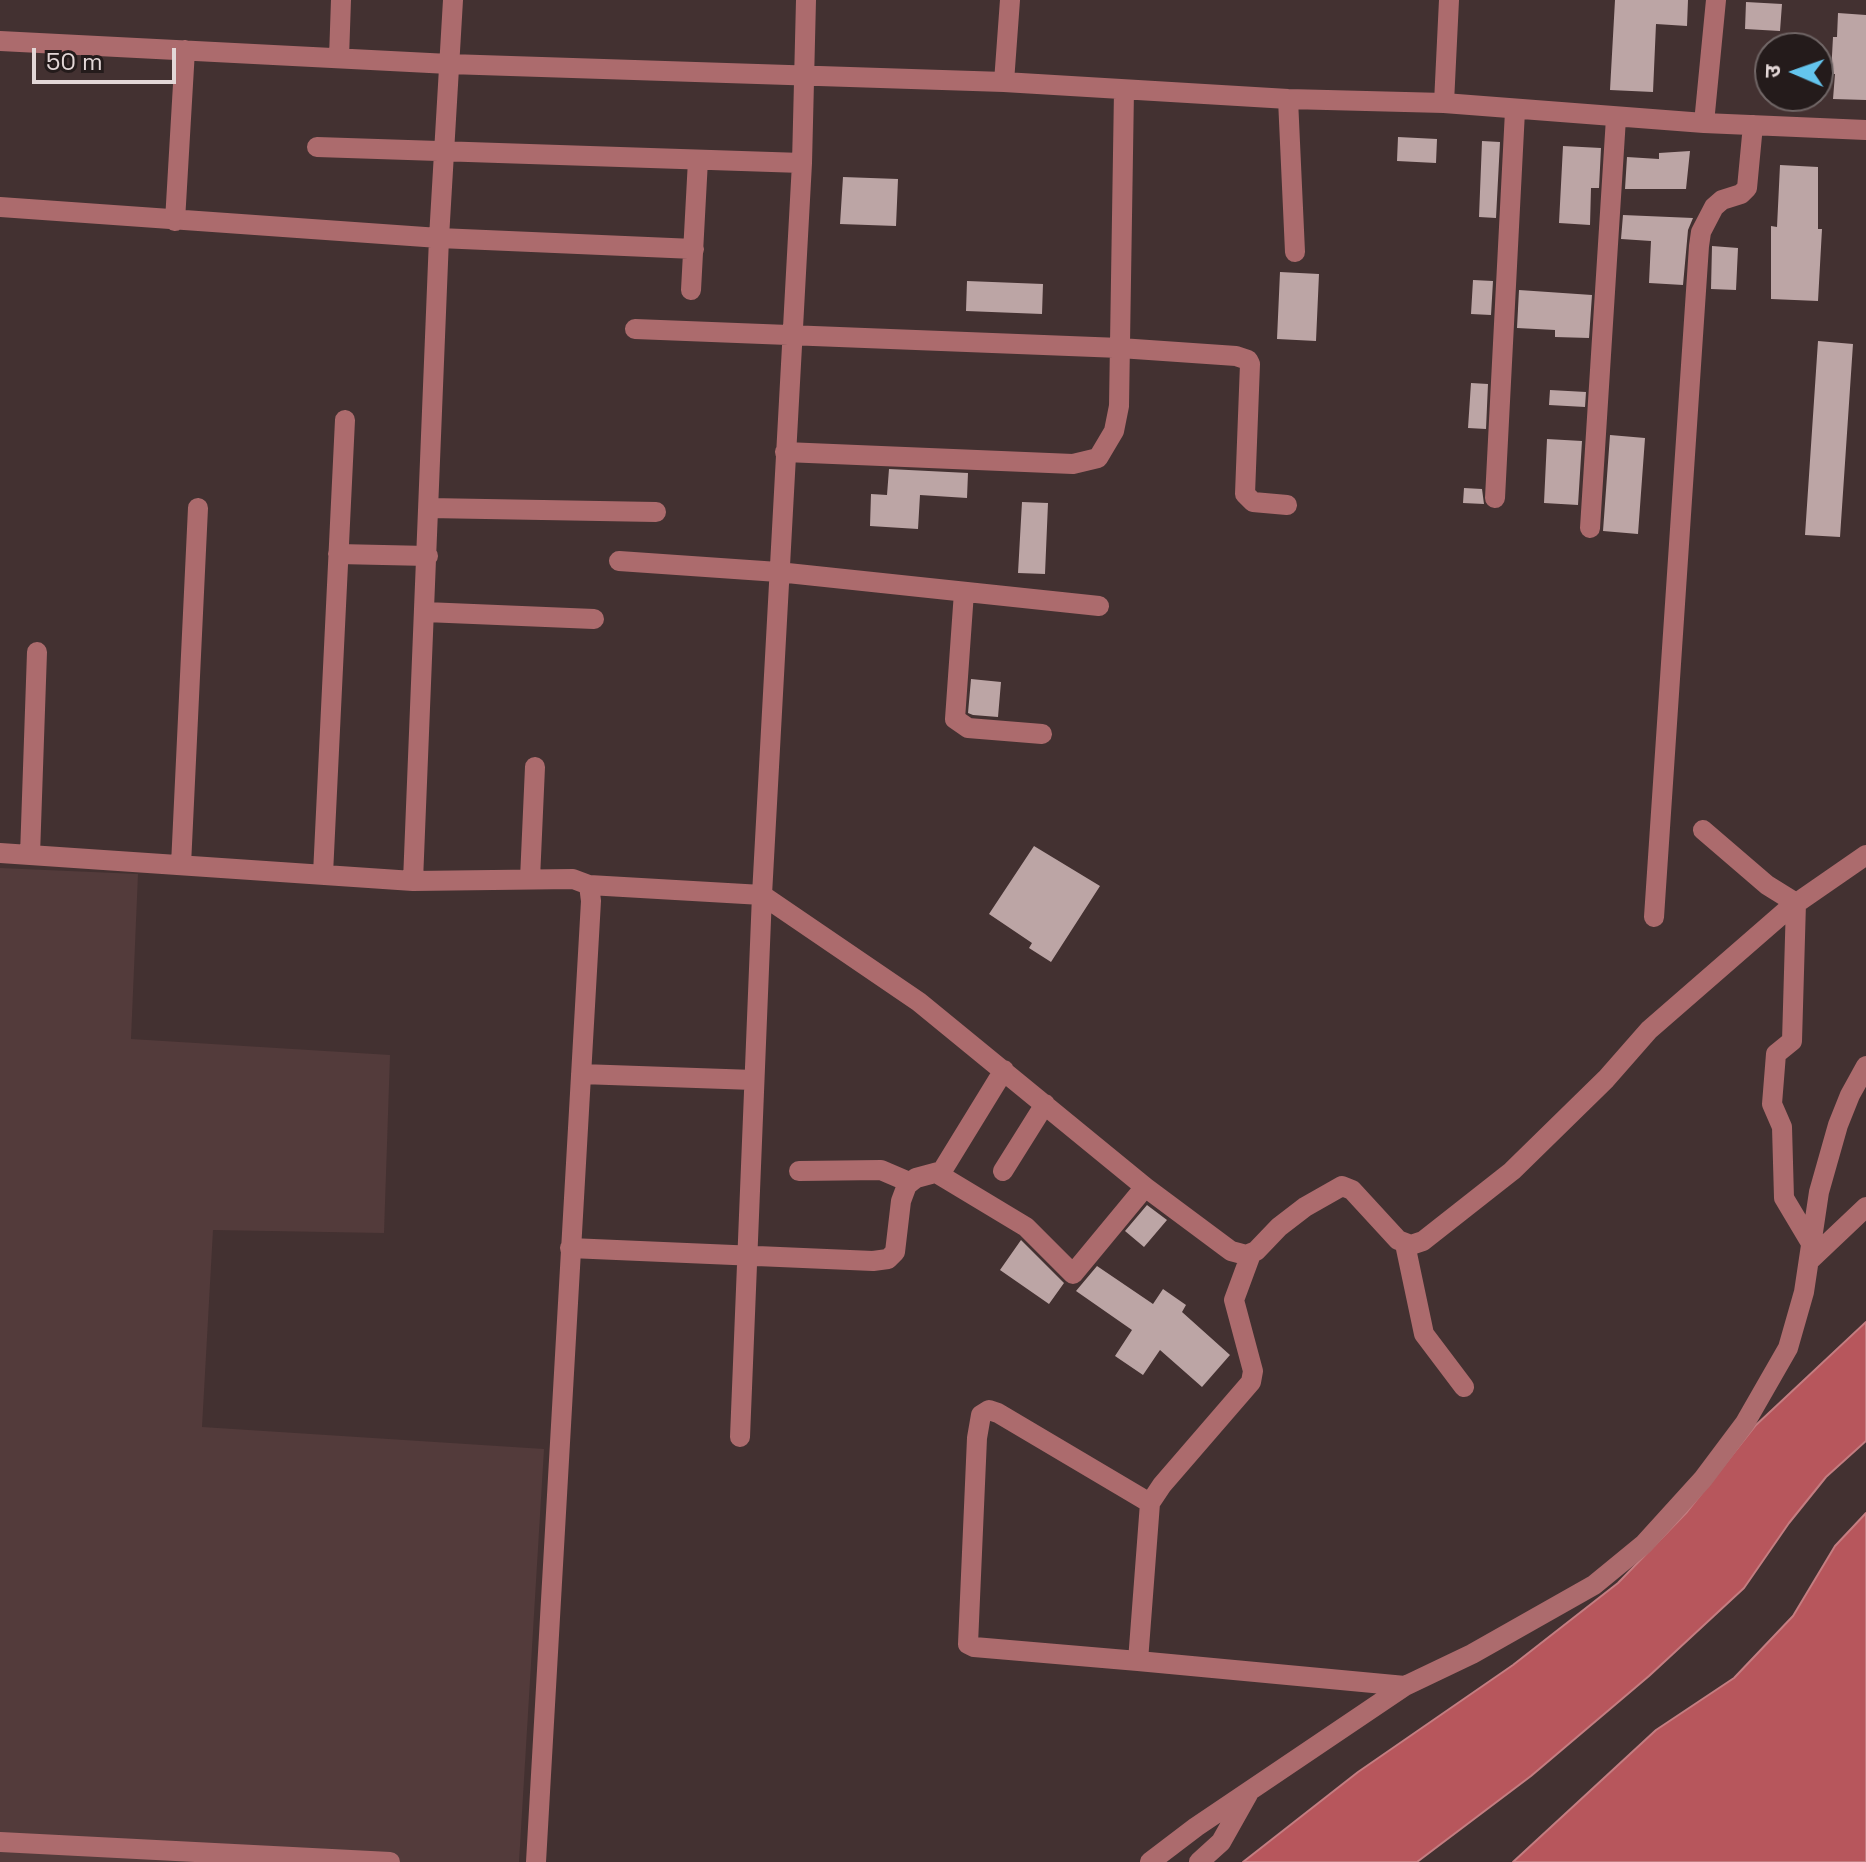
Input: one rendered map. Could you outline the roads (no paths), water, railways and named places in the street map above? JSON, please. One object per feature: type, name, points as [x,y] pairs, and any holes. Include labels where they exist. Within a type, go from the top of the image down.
[{"type":"street","points":[[339,58],[341,0]]},
{"type":"street","points":[[413,881],[439,238],[453,0]]},
{"type":"street","points":[[740,1437],[762,895],[802,163],[806,0]]},
{"type":"street","points":[[1004,82],[1010,0]]},
{"type":"street","points":[[1444,103],[1449,0]]},
{"type":"street","points":[[1704,123],[1716,0]]},
{"type":"street","points":[[0,41],[449,64],[1004,82],[1288,99],[1444,103],[1616,118],[1866,130]]},
{"type":"street","points":[[175,221],[185,50]]},
{"type":"street","points":[[785,452],[1086,462],[1098,458],[1114,431],[1119,406],[1124,90]]},
{"type":"street","points":[[1288,99],[1295,252]]},
{"type":"street","points":[[1495,498],[1515,111]]},
{"type":"street","points":[[1590,528],[1616,118]]},
{"type":"street","points":[[1654,917],[1699,246],[1701,232],[1714,207],[1747,188],[1753,125]]},
{"type":"street","points":[[317,147],[802,163]]},
{"type":"street","points":[[691,290],[698,160]]},
{"type":"street","points":[[0,207],[439,238],[694,249]]},
{"type":"street","points":[[635,329],[1120,348],[1229,355],[1248,360],[1245,494],[1253,502],[1287,505]]},
{"type":"street","points":[[323,874],[345,420]]},
{"type":"street","points":[[181,865],[198,508]]},
{"type":"street","points":[[429,508],[656,512]]},
{"type":"street","points":[[338,554],[428,556]]},
{"type":"street","points":[[619,561],[778,572],[1099,606]]},
{"type":"street","points":[[964,592],[955,719],[968,728],[1042,734]]},
{"type":"street","points":[[425,612],[594,619]]},
{"type":"street","points":[[30,855],[37,652]]},
{"type":"street","points":[[530,879],[535,767]]},
{"type":"street","points":[[1703,830],[1767,885],[1796,903]]},
{"type":"street","points":[[0,853],[413,881],[573,879],[589,885],[762,895],[894,984],[1145,1187],[1231,1251],[1251,1254]]},
{"type":"street","points":[[1138,1661],[1150,1503],[1251,1382],[1253,1371],[1234,1300],[1251,1254],[1305,1207],[1342,1186],[1352,1190],[1398,1240],[1411,1245],[1423,1241],[1512,1171],[1606,1079],[1649,1030],[1796,903],[1866,855]]},
{"type":"street","points":[[536,1862],[589,885]]},
{"type":"street","points":[[1796,903],[1792,1041],[1776,1054],[1772,1104],[1782,1127],[1784,1198],[1810,1253]]},
{"type":"street","points":[[1150,1862],[1405,1686],[1472,1654],[1594,1585],[1644,1544],[1725,1454],[1767,1386],[1796,1327],[1819,1192],[1834,1136],[1850,1095],[1866,1066]]},
{"type":"street","points":[[570,1248],[873,1261],[888,1259],[895,1252],[901,1201],[909,1182],[938,1174],[950,1162],[1004,1070]]},
{"type":"street","points":[[581,1074],[754,1080]]},
{"type":"street","points":[[1003,1171],[1045,1104]]},
{"type":"street","points":[[799,1171],[881,1170],[909,1182]]},
{"type":"street","points":[[938,1174],[1026,1227],[1073,1274],[1145,1187]]},
{"type":"street","points":[[1810,1253],[1866,1207]]},
{"type":"street","points":[[1405,1244],[1424,1334],[1464,1387]]},
{"type":"street","points":[[1150,1503],[998,1413],[989,1410],[981,1415],[977,1438],[968,1644],[974,1647],[1405,1686]]},
{"type":"street","points":[[1199,1862],[1221,1842],[1250,1791]]},
{"type":"street","points":[[0,1842],[390,1862]]}]
